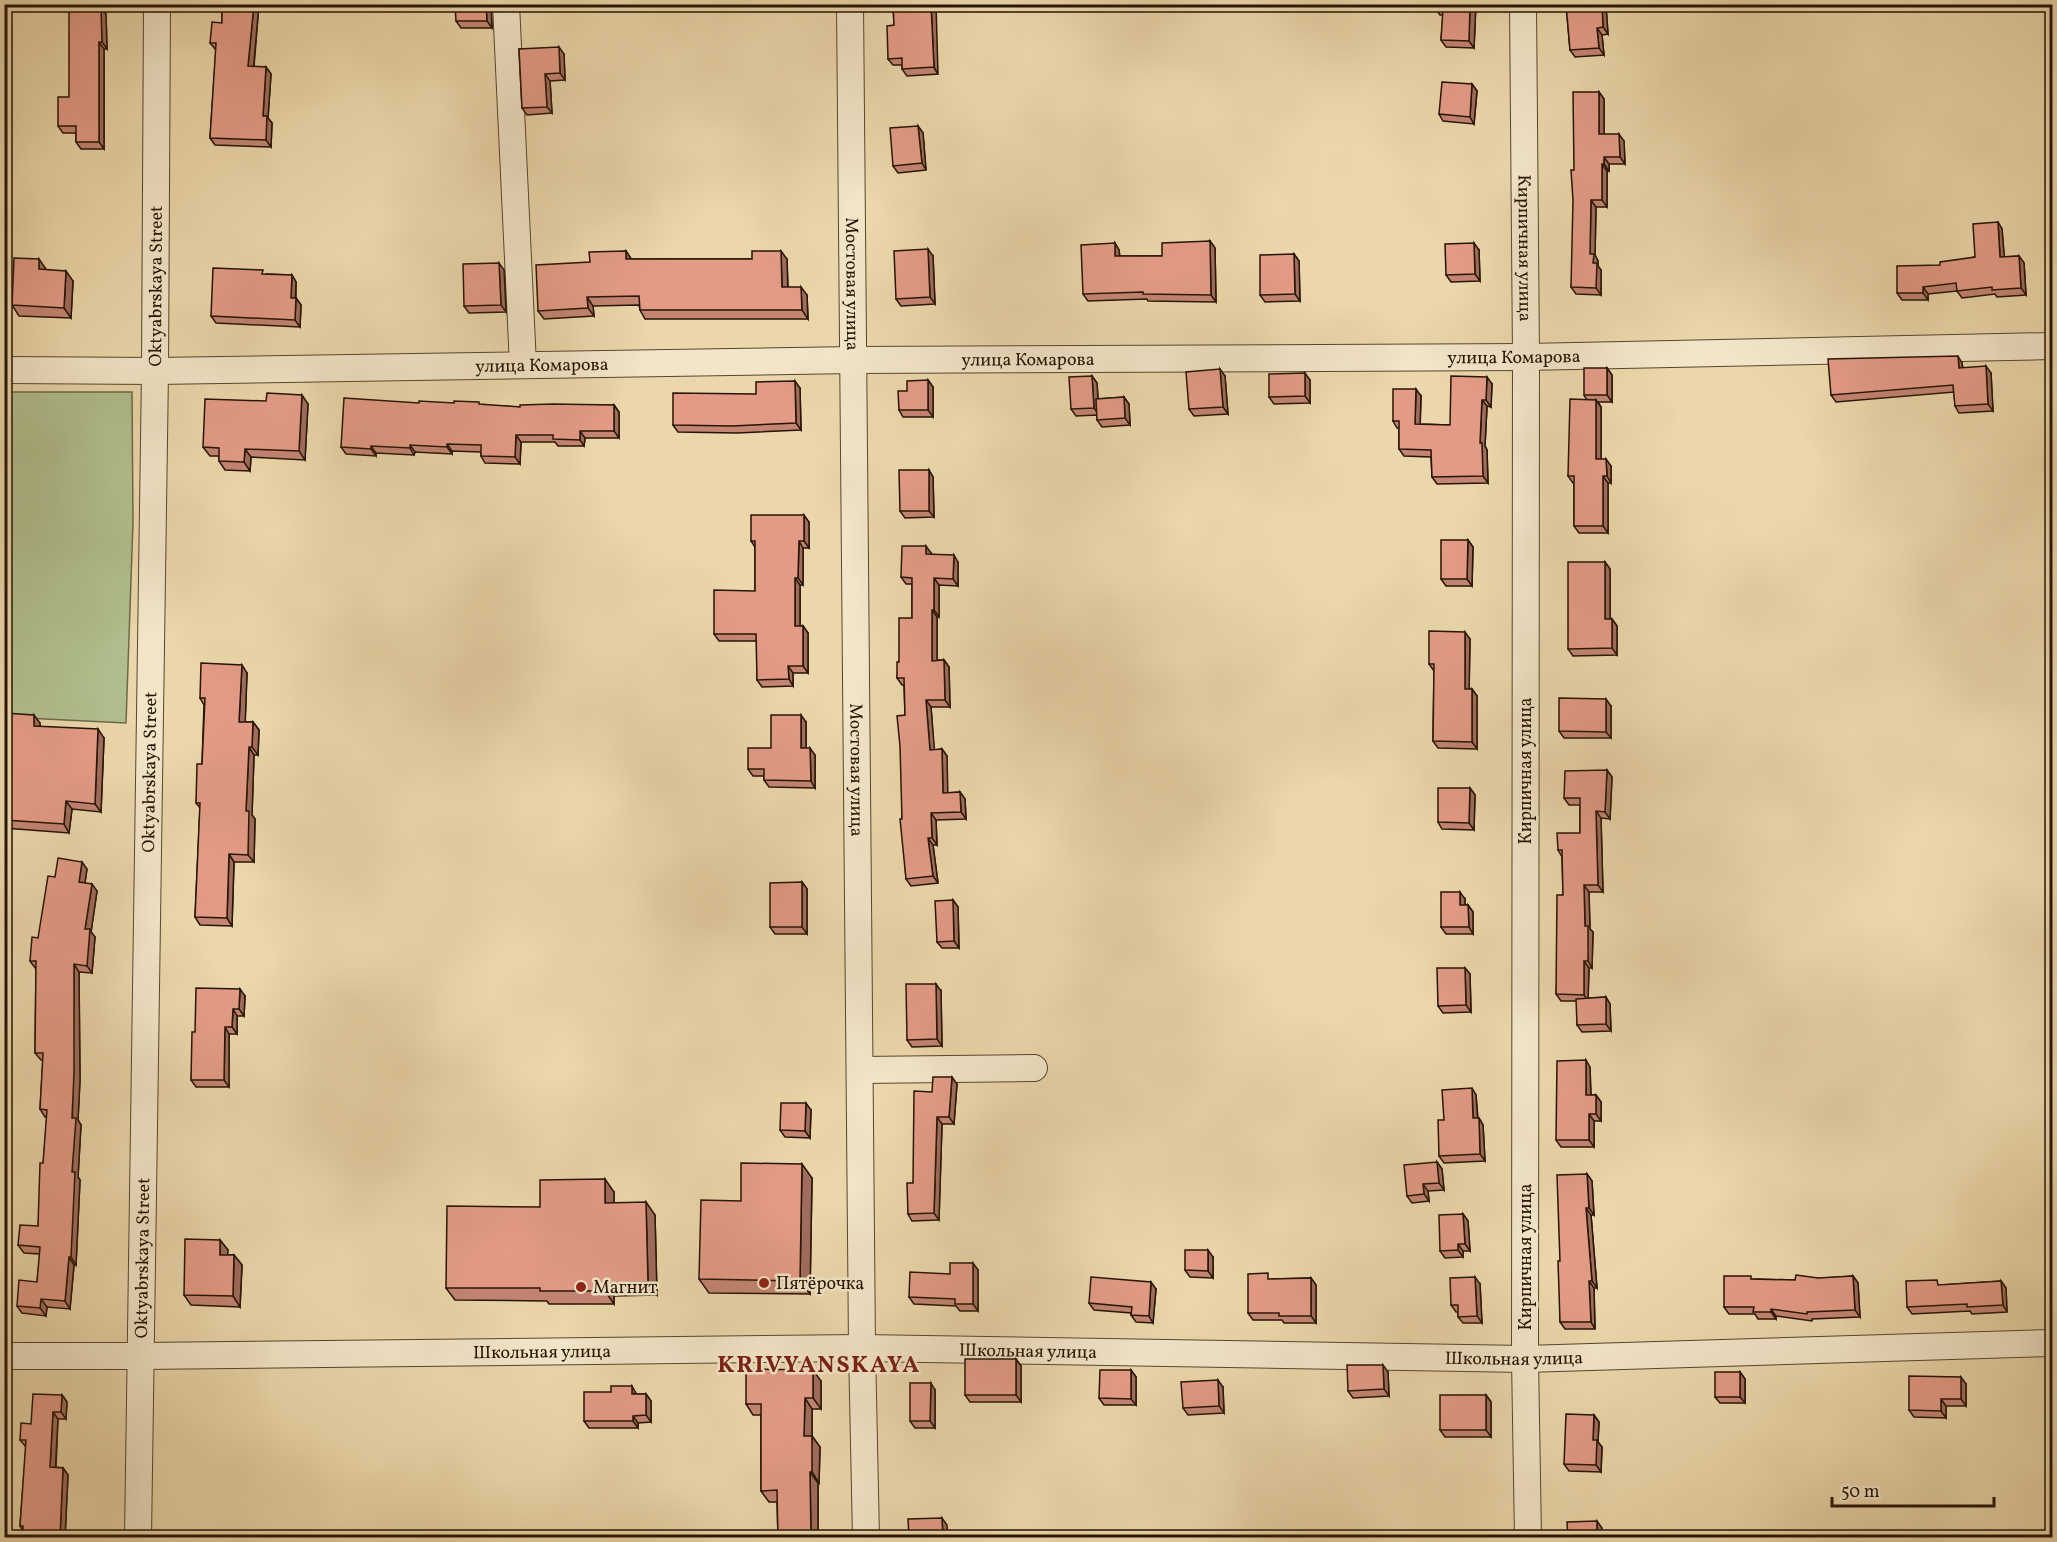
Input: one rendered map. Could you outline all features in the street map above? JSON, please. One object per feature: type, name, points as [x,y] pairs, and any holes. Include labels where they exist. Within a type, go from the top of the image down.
[{"type":"street","name":"Oktyabrskaya Street","points":[[138,1538],[155,371],[157,4]]},
{"type":"street","points":[[506,4],[523,365]]},
{"type":"street","name":"Мостовая улица","points":[[850,4],[862,1348],[866,1538]]},
{"type":"street","name":"Кирпичная улица","points":[[1523,4],[1526,357],[1525,1359],[1528,1538]]},
{"type":"street","name":"улица Комарова","points":[[4,370],[155,371],[854,360],[1526,357],[2052,346]]},
{"type":"street","points":[[860,1070],[1034,1068]]},
{"type":"street","name":"Школьная улица","points":[[4,1356],[862,1348],[1525,1359],[2052,1343]]},
{"type":"green space","points":[[5,392],[132,392],[133,522],[126,723],[5,717]]},
{"type":"building","points":[[69,4],[100,4],[101,7],[99,142],[76,142],[76,126],[58,126],[58,97],[69,97]]},
{"type":"building","points":[[222,4],[254,4],[248,66],[266,67],[263,116],[267,116],[266,140],[210,138],[216,43],[210,43],[212,22],[222,23]]},
{"type":"building","points":[[455,4],[486,4],[487,21],[456,21]]},
{"type":"building","points":[[893,4],[931,4],[934,67],[902,69],[902,58],[888,59],[887,26],[894,25]]},
{"type":"building","points":[[1436,4],[1470,4],[1469,41],[1441,40],[1443,8],[1435,8]]},
{"type":"building","points":[[1566,4],[1602,4],[1603,27],[1597,28],[1599,48],[1570,50]]},
{"type":"building","points":[[559,47],[560,73],[545,74],[547,107],[522,108],[519,49]]},
{"type":"building","points":[[1442,82],[1472,84],[1470,117],[1439,114]]},
{"type":"building","points":[[1573,92],[1599,92],[1599,134],[1619,134],[1620,157],[1604,157],[1604,164],[1602,164],[1602,200],[1591,200],[1590,254],[1594,254],[1593,263],[1597,263],[1596,288],[1571,287]]},
{"type":"building","points":[[918,126],[922,163],[893,166],[890,128]]},
{"type":"building","points":[[1998,222],[2000,257],[2019,256],[2021,288],[1992,290],[1992,287],[1957,291],[1956,283],[1923,287],[1923,293],[1897,293],[1897,266],[1940,265],[1940,262],[1975,257],[1973,224]]},
{"type":"building","points":[[1210,241],[1211,295],[1143,294],[1143,292],[1083,294],[1081,245],[1115,243],[1115,256],[1162,256],[1162,243]]},
{"type":"building","points":[[1474,243],[1475,274],[1446,275],[1445,244]]},
{"type":"building","points":[[928,249],[930,297],[896,299],[894,251]]},
{"type":"building","points":[[626,251],[626,259],[752,259],[752,251],[781,251],[782,287],[801,287],[802,310],[640,310],[639,296],[587,297],[588,308],[538,311],[536,265],[590,262],[589,252]]},
{"type":"building","points":[[1294,254],[1295,294],[1260,295],[1260,255]]},
{"type":"building","points":[[14,258],[39,259],[39,269],[66,271],[64,308],[12,305]]},
{"type":"building","points":[[499,263],[501,305],[464,306],[463,264]]},
{"type":"building","points":[[213,268],[263,270],[262,274],[292,275],[291,298],[296,298],[295,320],[211,316]]},
{"type":"building","points":[[1958,356],[1959,368],[1986,366],[1988,404],[1955,406],[1953,385],[1831,395],[1828,359]]},
{"type":"building","points":[[1584,368],[1607,368],[1607,395],[1584,395]]},
{"type":"building","points":[[1220,369],[1223,407],[1189,409],[1186,372]]},
{"type":"building","points":[[1305,373],[1305,396],[1269,397],[1269,374]]},
{"type":"building","points":[[1092,376],[1094,408],[1071,409],[1069,377]]},
{"type":"building","points":[[1451,376],[1487,377],[1486,400],[1482,400],[1480,443],[1482,443],[1483,476],[1432,477],[1431,450],[1399,449],[1399,421],[1393,421],[1393,389],[1416,389],[1415,424],[1450,425]]},
{"type":"building","points":[[928,380],[928,410],[899,410],[898,391],[907,391],[907,381]]},
{"type":"building","points":[[795,381],[796,423],[732,426],[673,425],[673,393],[756,394],[756,382]]},
{"type":"building","points":[[267,393],[302,395],[299,451],[245,449],[244,462],[219,461],[219,448],[203,447],[205,399],[266,401]]},
{"type":"building","points":[[1124,397],[1125,418],[1097,420],[1096,399]]},
{"type":"building","points":[[344,398],[419,403],[419,401],[479,402],[479,404],[520,407],[520,405],[553,404],[614,405],[614,431],[580,431],[580,440],[553,439],[553,435],[516,435],[515,457],[481,456],[481,445],[447,444],[447,447],[410,445],[410,448],[371,446],[371,449],[341,447]]},
{"type":"building","points":[[1570,399],[1596,400],[1596,459],[1606,459],[1607,476],[1603,476],[1603,526],[1574,526],[1574,476],[1568,476]]},
{"type":"building","points":[[899,470],[929,470],[929,511],[900,511]]},
{"type":"building","points":[[751,515],[804,515],[804,541],[799,541],[798,578],[795,578],[795,626],[803,626],[803,666],[788,666],[789,679],[757,680],[756,634],[714,634],[714,590],[755,591],[755,541],[751,541]]},
{"type":"building","points":[[1441,540],[1468,540],[1467,579],[1441,579]]},
{"type":"building","points":[[902,546],[926,546],[926,554],[954,555],[953,579],[934,578],[934,610],[932,610],[932,661],[944,660],[945,700],[926,700],[930,750],[942,749],[943,793],[960,792],[961,812],[931,813],[932,838],[928,838],[933,876],[906,879],[900,819],[902,819],[900,746],[897,716],[905,715],[904,678],[897,678],[897,662],[899,662],[899,618],[912,618],[912,578],[901,577]]},
{"type":"building","points":[[1568,562],[1605,562],[1605,619],[1612,619],[1612,648],[1568,649]]},
{"type":"building","points":[[1429,631],[1465,632],[1465,689],[1472,689],[1472,742],[1433,741],[1434,664],[1429,664]]},
{"type":"building","points":[[201,663],[242,665],[239,722],[253,722],[252,747],[249,747],[246,811],[249,811],[248,855],[229,854],[227,918],[195,917],[200,803],[196,803],[197,764],[202,764],[205,698],[200,698]]},
{"type":"building","points":[[1559,698],[1606,699],[1606,732],[1559,731]]},
{"type":"building","points":[[4,713],[34,715],[34,726],[98,729],[95,804],[66,801],[64,824],[4,820]]},
{"type":"building","points":[[771,715],[801,715],[801,748],[810,748],[811,781],[764,780],[764,769],[748,769],[748,748],[771,748]]},
{"type":"building","points":[[1607,770],[1605,812],[1596,811],[1598,885],[1584,885],[1585,926],[1588,926],[1588,961],[1584,961],[1584,995],[1556,994],[1557,895],[1563,895],[1562,850],[1558,850],[1557,833],[1580,833],[1580,798],[1564,798],[1565,771]]},
{"type":"building","points":[[1438,788],[1470,788],[1469,823],[1438,822]]},
{"type":"building","points":[[58,858],[82,862],[79,882],[92,884],[85,929],[90,929],[87,966],[74,964],[72,1118],[76,1118],[72,1172],[75,1172],[71,1257],[69,1257],[65,1301],[41,1299],[40,1308],[17,1306],[19,1280],[37,1282],[40,1247],[18,1245],[20,1225],[38,1226],[40,1163],[43,1163],[47,1110],[40,1109],[43,1053],[35,1053],[36,961],[30,961],[32,937],[38,938],[48,876],[55,877]]},
{"type":"building","points":[[802,882],[802,927],[770,927],[770,883]]},
{"type":"building","points":[[1441,892],[1460,892],[1460,905],[1468,905],[1469,927],[1441,927]]},
{"type":"building","points":[[953,900],[954,941],[937,942],[935,901]]},
{"type":"building","points":[[1437,968],[1465,968],[1466,1005],[1438,1006]]},
{"type":"building","points":[[906,984],[936,984],[937,1039],[907,1040]]},
{"type":"building","points":[[196,988],[240,989],[239,1009],[233,1009],[232,1027],[225,1027],[224,1080],[191,1080]]},
{"type":"building","points":[[1606,997],[1606,1024],[1577,1025],[1576,999]]},
{"type":"building","points":[[1586,1060],[1586,1095],[1596,1095],[1596,1114],[1589,1114],[1589,1140],[1556,1140],[1557,1061]]},
{"type":"building","points":[[933,1077],[952,1077],[949,1117],[937,1117],[934,1213],[908,1214],[907,1183],[913,1183],[914,1091],[932,1092]]},
{"type":"building","points":[[1472,1088],[1473,1118],[1479,1118],[1480,1154],[1439,1156],[1438,1120],[1444,1120],[1442,1090]]},
{"type":"building","points":[[781,1103],[806,1103],[805,1131],[780,1130]]},
{"type":"building","points":[[1437,1162],[1439,1183],[1423,1184],[1424,1194],[1407,1196],[1404,1165]]},
{"type":"building","points":[[741,1163],[802,1164],[800,1281],[699,1279],[701,1200],[741,1201]]},
{"type":"building","points":[[1587,1174],[1589,1208],[1586,1208],[1592,1281],[1589,1281],[1591,1322],[1560,1322],[1557,1175]]},
{"type":"building","points":[[605,1179],[605,1203],[646,1202],[648,1282],[605,1283],[605,1291],[446,1288],[447,1206],[540,1207],[540,1180]]},
{"type":"building","points":[[1463,1214],[1465,1244],[1458,1244],[1458,1250],[1440,1251],[1439,1215]]},
{"type":"building","points":[[185,1239],[220,1240],[220,1255],[234,1255],[233,1296],[184,1295]]},
{"type":"building","points":[[1185,1250],[1208,1250],[1208,1271],[1185,1270]]},
{"type":"building","points":[[950,1263],[973,1263],[973,1304],[955,1304],[955,1299],[909,1297],[910,1272],[950,1274]]},
{"type":"building","points":[[1268,1273],[1268,1279],[1311,1278],[1311,1316],[1248,1313],[1248,1274]]},
{"type":"building","points":[[1796,1275],[1818,1278],[1853,1276],[1855,1310],[1807,1312],[1807,1314],[1771,1309],[1771,1312],[1753,1312],[1754,1307],[1724,1307],[1724,1276],[1795,1280]]},
{"type":"building","points":[[1091,1277],[1151,1282],[1149,1316],[1131,1315],[1132,1307],[1089,1303]]},
{"type":"building","points":[[1475,1277],[1477,1316],[1458,1317],[1458,1305],[1451,1305],[1450,1278]]},
{"type":"building","points":[[1937,1280],[1938,1285],[2001,1281],[2003,1305],[1907,1307],[1906,1281]]},
{"type":"building","points":[[965,1359],[1016,1359],[1016,1395],[965,1395]]},
{"type":"building","points":[[1347,1365],[1383,1365],[1384,1389],[1348,1391]]},
{"type":"building","points":[[746,1369],[813,1370],[813,1398],[805,1398],[804,1436],[812,1436],[811,1535],[809,1538],[778,1538],[777,1490],[761,1491],[761,1404],[746,1404]]},
{"type":"building","points":[[1100,1370],[1131,1370],[1131,1399],[1099,1398]]},
{"type":"building","points":[[1715,1372],[1740,1372],[1740,1397],[1715,1397]]},
{"type":"building","points":[[1909,1376],[1961,1377],[1961,1399],[1941,1399],[1941,1411],[1909,1410]]},
{"type":"building","points":[[1218,1380],[1219,1406],[1183,1408],[1181,1382]]},
{"type":"building","points":[[910,1383],[931,1383],[930,1421],[910,1421]]},
{"type":"building","points":[[611,1386],[632,1386],[632,1394],[646,1394],[646,1415],[633,1416],[633,1421],[584,1421],[584,1392],[611,1392]]},
{"type":"building","points":[[33,1394],[62,1395],[61,1412],[53,1412],[50,1467],[63,1468],[60,1538],[23,1538],[23,1526],[20,1526],[26,1440],[20,1440],[21,1423],[31,1424]]},
{"type":"building","points":[[1440,1395],[1486,1395],[1486,1430],[1440,1430]]},
{"type":"building","points":[[1566,1414],[1594,1415],[1593,1440],[1597,1440],[1596,1465],[1564,1464]]},
{"type":"building","points":[[942,1518],[943,1538],[909,1538],[908,1519]]},
{"type":"building","points":[[1597,1521],[1597,1538],[1568,1538],[1567,1522]]},
{"type":"place","name":"Пятёрочка","points":[[764,1283]]},
{"type":"place","name":"Магнит","points":[[581,1287]]},
{"type":"district","name":"KRIVYANSKAYA","points":[[819,1364]]}]
